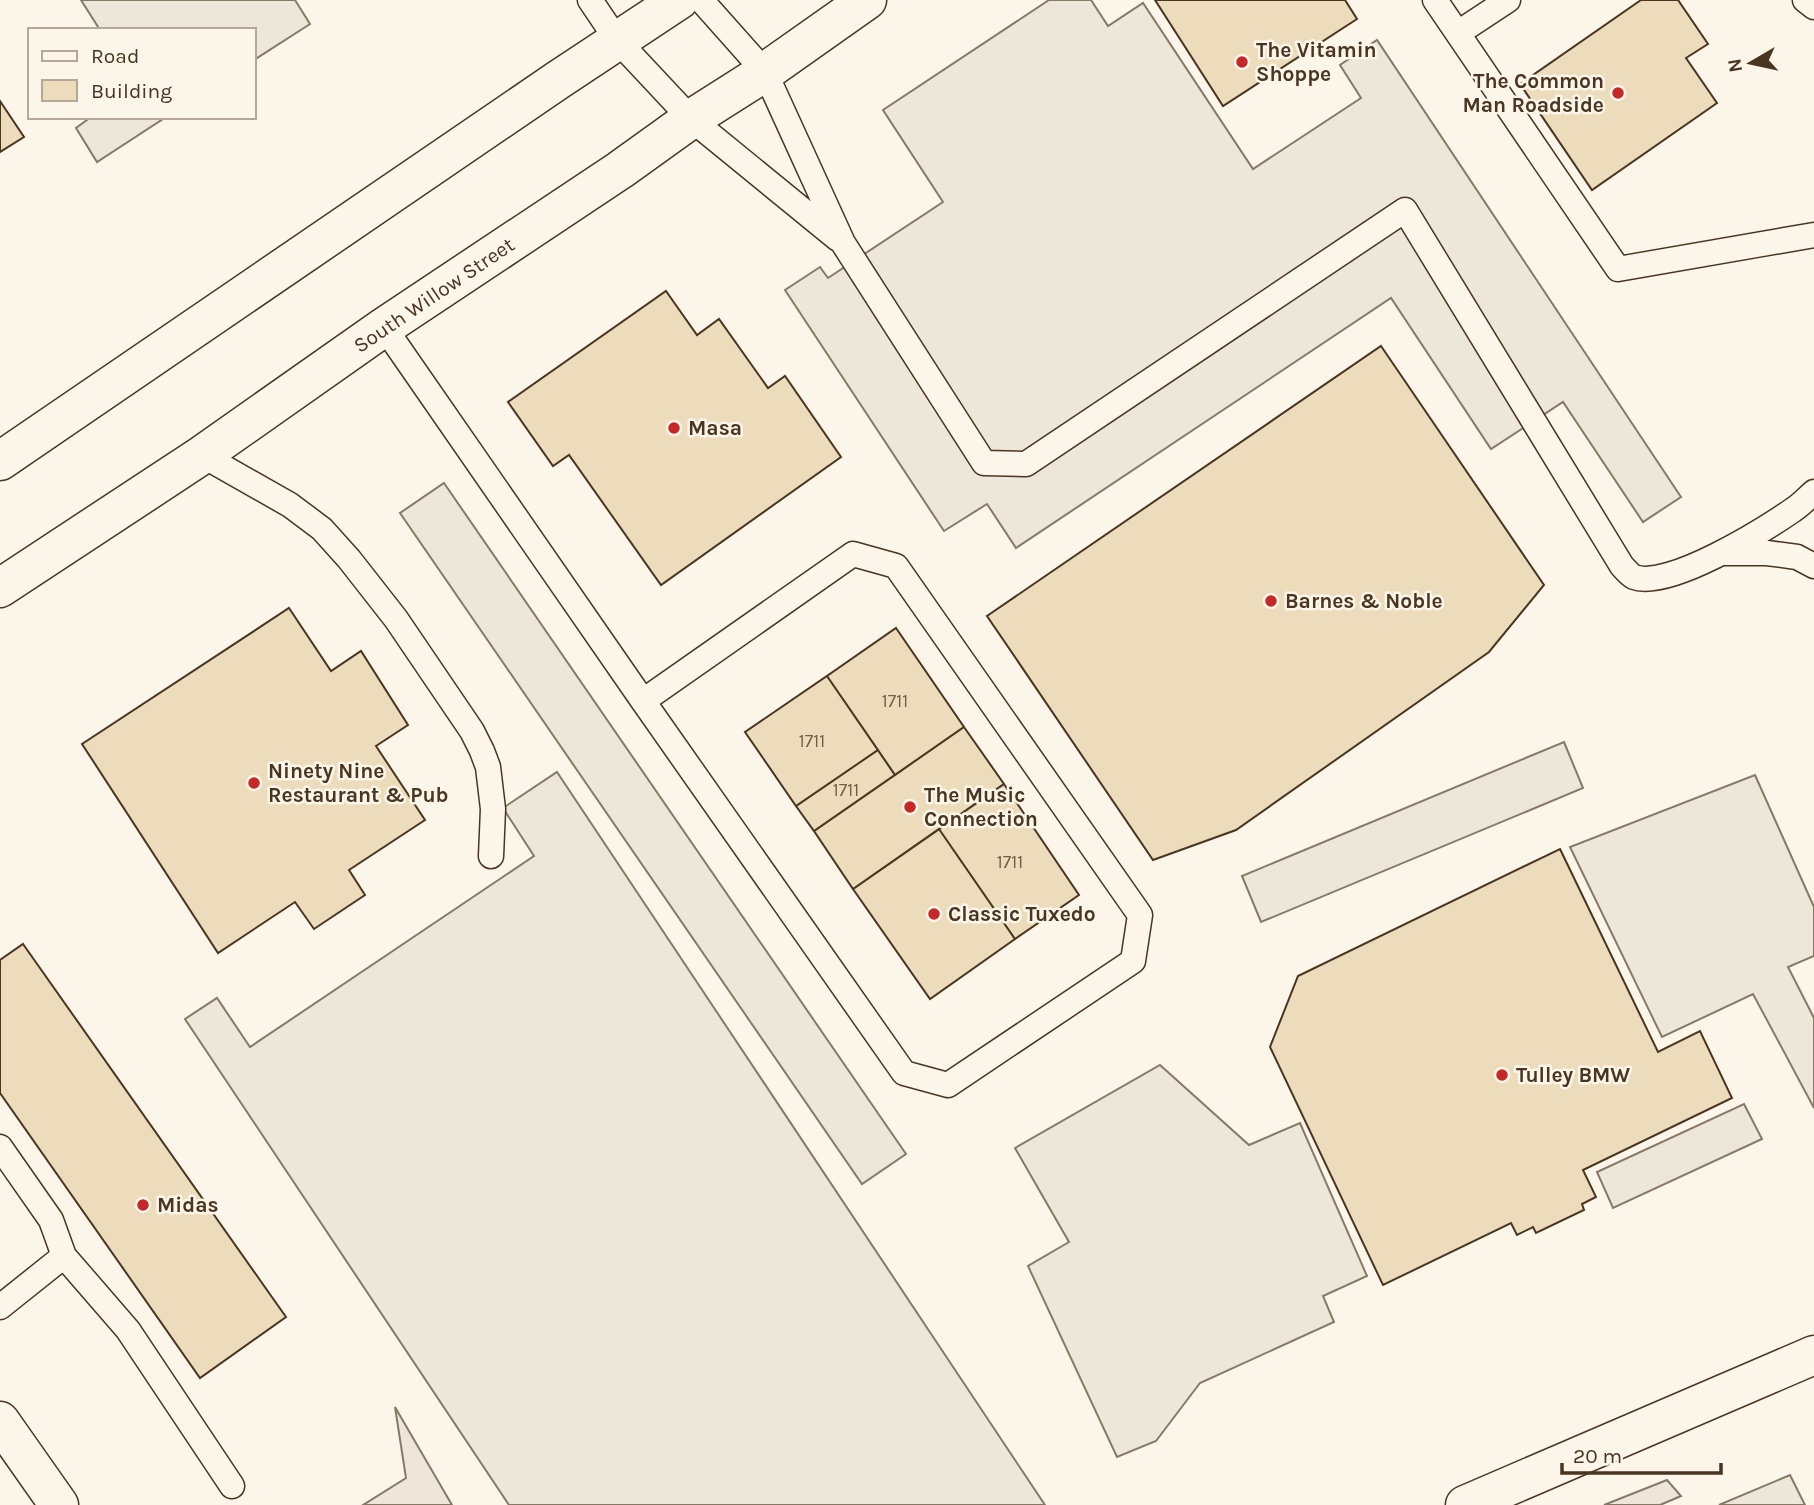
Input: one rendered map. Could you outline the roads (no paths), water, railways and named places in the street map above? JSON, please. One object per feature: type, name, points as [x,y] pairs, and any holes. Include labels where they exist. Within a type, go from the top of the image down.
[{"type":"main road","points":[[0,461],[679,0]]},
{"type":"main road","name":"South Willow Street","points":[[0,588],[202,455],[384,327],[620,170],[691,119],[765,72],[867,0]]},
{"type":"main road","points":[[1465,1505],[1814,1355]]},
{"type":"main road","points":[[0,1421],[59,1505]]},
{"type":"lane","points":[[590,0],[617,40],[691,119],[843,243]]},
{"type":"lane","points":[[701,0],[765,72],[843,243],[984,463],[1026,464],[1405,210],[1622,566],[1633,577],[1651,579],[1669,576],[1723,553],[1794,509],[1814,492]]},
{"type":"lane","points":[[1435,0],[1618,269],[1814,235]]},
{"type":"lane","points":[[1458,33],[1508,0]]},
{"type":"lane","points":[[1805,0],[1814,6]]},
{"type":"lane","points":[[384,327],[643,701],[904,1073],[948,1085],[1133,961],[1140,915],[896,566],[853,554],[643,701]]},
{"type":"lane","points":[[202,455],[290,505],[322,529],[396,619],[472,731],[482,751],[488,768],[493,809],[491,856]]},
{"type":"lane","points":[[1723,553],[1767,553],[1797,558],[1814,566]]},
{"type":"lane","points":[[0,1147],[51,1220],[64,1256],[128,1330],[232,1486]]},
{"type":"lane","points":[[0,1307],[64,1256]]},
{"type":"place","name":"The Vitamin Shoppe","points":[[1242,62]]},
{"type":"place","name":"The Common Man Roadside","points":[[1618,93]]},
{"type":"place","name":"Masa","points":[[674,428]]},
{"type":"place","name":"Barnes & Noble","points":[[1271,601]]},
{"type":"place","name":"Ninety Nine Restaurant & Pub","points":[[254,783]]},
{"type":"place","name":"The Music Connection","points":[[910,807]]},
{"type":"place","name":"Classic Tuxedo","points":[[934,914]]},
{"type":"place","name":"Tulley BMW","points":[[1502,1075]]},
{"type":"place","name":"Midas","points":[[143,1205]]}]
